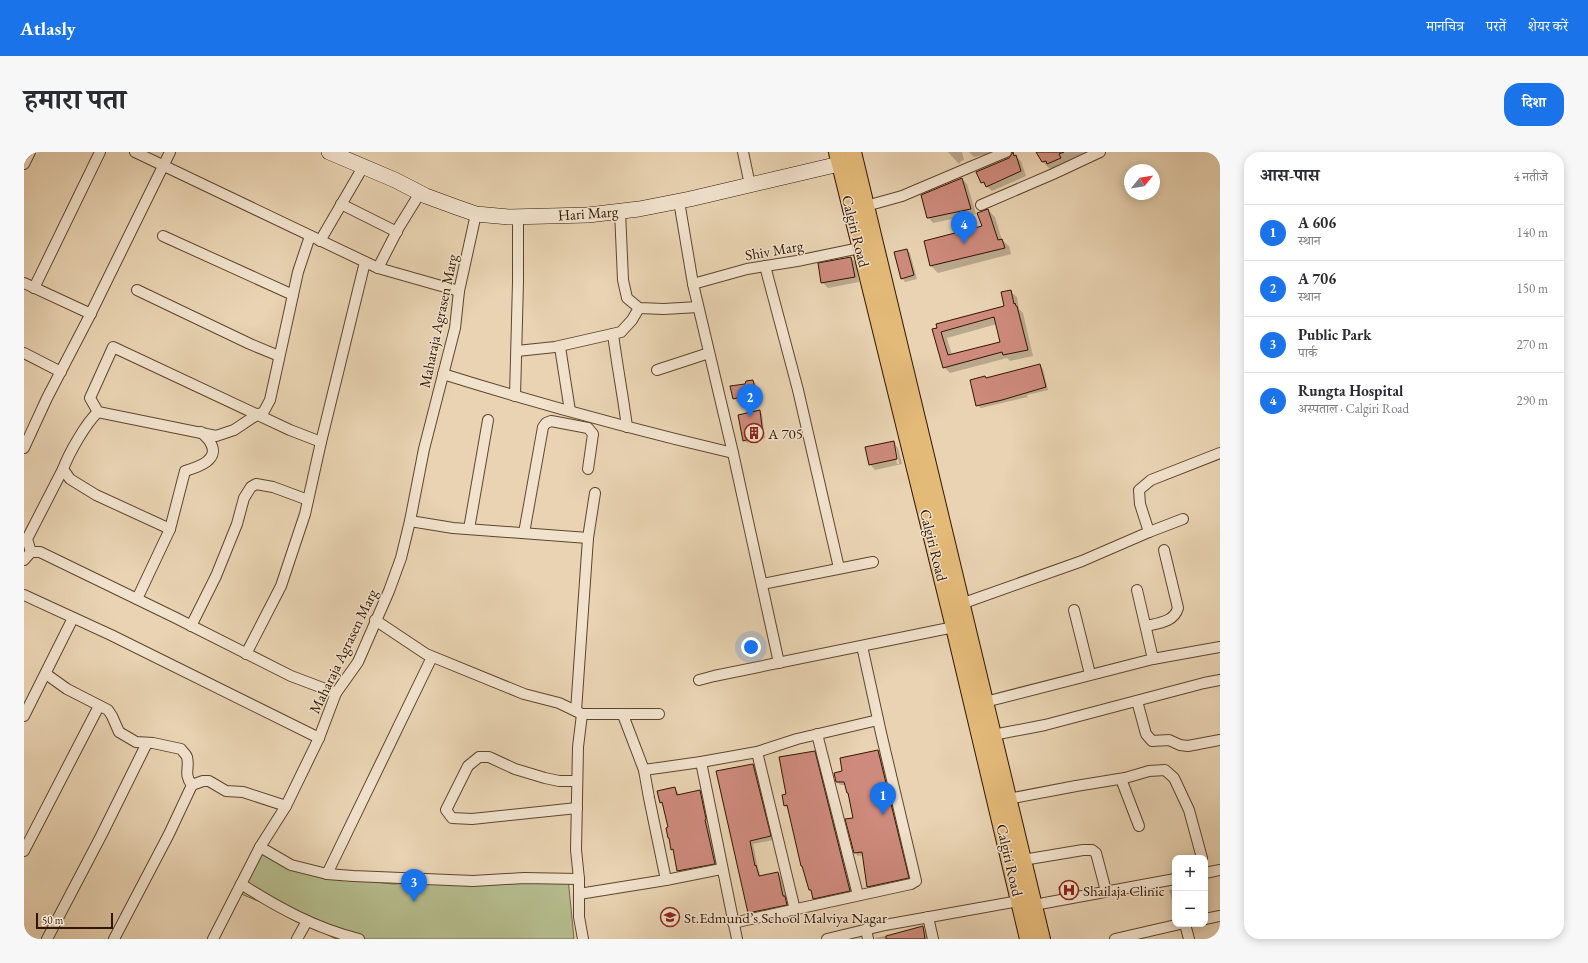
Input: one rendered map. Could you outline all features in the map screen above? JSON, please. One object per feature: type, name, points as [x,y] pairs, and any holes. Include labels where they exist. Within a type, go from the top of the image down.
[{"type":"main road","name":"Calgiri Road","points":[[846,157],[866,206],[961,604],[960,626],[985,702],[1023,860],[1027,903],[1028,939]]},
{"type":"main road","name":"Calgiri Road","points":[[846,157],[860,248],[960,626],[1027,903],[1042,939]]},
{"type":"street","points":[[24,164],[30,152]]},
{"type":"street","points":[[34,288],[100,152]]},
{"type":"street","points":[[134,152],[163,164],[378,268],[459,291]]},
{"type":"street","points":[[24,448],[170,152]]},
{"type":"street","name":"Hari Marg","points":[[329,152],[420,193],[476,214],[518,216],[588,215],[679,201],[750,185],[846,157]]},
{"type":"street","points":[[743,152],[750,185]]},
{"type":"street","points":[[866,206],[902,196],[1006,152]]},
{"type":"street","points":[[981,205],[1100,152]]},
{"type":"street","points":[[320,241],[363,167]]},
{"type":"street","points":[[378,268],[420,193]]},
{"type":"street","points":[[679,201],[693,284],[733,453],[779,663]]},
{"type":"street","points":[[341,204],[397,232]]},
{"type":"street","points":[[620,211],[623,280],[627,298],[639,308],[664,309],[698,307]]},
{"type":"street","name":"Maharaja Agrasen Marg","points":[[213,939],[260,847],[286,806],[319,738],[336,693],[358,662],[401,558],[424,449],[455,328],[459,291],[476,214]]},
{"type":"street","points":[[515,396],[517,351],[518,216]]},
{"type":"street","points":[[163,236],[293,295]]},
{"type":"street","points":[[310,236],[298,272],[270,400],[263,413],[258,414],[234,430],[216,436],[98,412],[90,398],[113,347],[258,414],[290,430],[321,442]]},
{"type":"street","name":"Shiv Marg","points":[[693,284],[747,269],[797,261],[860,248]]},
{"type":"street","points":[[246,654],[281,586],[305,514],[365,262]]},
{"type":"street","points":[[765,266],[798,390],[839,568]]},
{"type":"street","points":[[24,283],[91,314]]},
{"type":"street","points":[[137,290],[250,344],[279,356]]},
{"type":"street","points":[[517,351],[560,346],[621,332],[632,320],[639,308]]},
{"type":"street","points":[[613,334],[617,368],[623,390],[627,427]]},
{"type":"street","points":[[560,346],[570,411]]},
{"type":"street","points":[[24,353],[61,372]]},
{"type":"street","points":[[657,370],[709,353]]},
{"type":"street","points":[[443,374],[515,396],[627,427],[733,453]]},
{"type":"street","points":[[31,552],[27,539],[63,469],[68,456],[90,419],[98,412]]},
{"type":"street","points":[[469,529],[488,420]]},
{"type":"street","points":[[524,533],[543,427],[546,423],[551,421],[588,428],[591,430],[593,434],[588,469]]},
{"type":"street","points":[[137,599],[170,529],[185,471],[208,462],[213,452],[210,442],[201,432]]},
{"type":"street","points":[[1149,532],[1140,504],[1139,490],[1151,480],[1220,452]]},
{"type":"street","points":[[63,469],[70,479],[96,495],[170,529]]},
{"type":"street","points":[[191,626],[216,576],[237,524],[244,498],[251,487],[256,484],[274,487],[308,500]]},
{"type":"street","points":[[583,939],[579,917],[579,879],[576,850],[577,781],[588,538],[595,493]]},
{"type":"street","points":[[961,604],[1082,560],[1184,519]]},
{"type":"street","points":[[410,521],[453,528],[588,538]]},
{"type":"street","points":[[1146,626],[1171,620],[1177,614],[1178,608],[1164,550]]},
{"type":"street","points":[[24,560],[31,552],[40,552],[291,676],[336,693]]},
{"type":"street","points":[[762,584],[873,562]]},
{"type":"street","points":[[1138,590],[1153,658]]},
{"type":"street","points":[[24,595],[319,738]]},
{"type":"street","points":[[1074,610],[1090,674]]},
{"type":"street","points":[[24,716],[73,618]]},
{"type":"street","points":[[375,620],[432,657],[524,694],[558,703],[579,712],[623,715],[659,714]]},
{"type":"street","points":[[699,680],[960,626]]},
{"type":"street","points":[[733,923],[911,884],[916,881],[862,646]]},
{"type":"street","points":[[985,702],[1153,658],[1220,647]]},
{"type":"street","points":[[327,874],[432,657]]},
{"type":"street","points":[[46,674],[67,689],[108,710],[119,732],[136,742],[181,749],[187,757],[188,781],[192,785]]},
{"type":"street","points":[[993,735],[1045,725],[1220,680]]},
{"type":"street","points":[[1137,701],[1146,734],[1152,741],[1169,740],[1180,745],[1188,746],[1219,742]]},
{"type":"street","points":[[24,851],[99,706]]},
{"type":"street","points":[[623,715],[644,770],[648,798],[666,880]]},
{"type":"street","points":[[644,770],[757,752],[817,734],[878,720]]},
{"type":"street","points":[[817,734],[858,895]]},
{"type":"street","points":[[47,939],[101,836],[147,743]]},
{"type":"street","points":[[757,752],[795,910]]},
{"type":"street","points":[[577,781],[559,781],[545,778],[516,770],[489,757],[479,757],[468,766],[446,810],[452,818],[472,819],[577,808]]},
{"type":"street","points":[[701,762],[721,869],[737,939]]},
{"type":"street","points":[[1008,799],[1121,779],[1149,771],[1165,770],[1174,778],[1188,810],[1201,855]]},
{"type":"street","points":[[1121,779],[1139,826]]},
{"type":"street","points":[[114,939],[170,834],[192,785],[203,781],[209,781],[226,791],[243,792],[286,806]]},
{"type":"street","points":[[260,847],[291,865],[327,874],[473,881],[524,878],[579,879]]},
{"type":"street","points":[[1023,860],[1083,850],[1092,850],[1096,853],[1106,891]]},
{"type":"street","points":[[579,894],[666,880],[721,869]]},
{"type":"street","points":[[1208,871],[1220,870]]},
{"type":"street","points":[[827,939],[867,934],[928,917],[1106,891],[1172,879]]},
{"type":"street","points":[[241,884],[276,906],[307,921],[333,932],[359,939]]},
{"type":"street","points":[[1208,918],[1220,916]]},
{"type":"street","points":[[928,917],[933,939]]},
{"type":"street","points":[[297,939],[307,921]]},
{"type":"street","points":[[1115,939],[1172,926]]},
{"type":"street","points":[[1186,927],[1189,939]]},
{"type":"green space","points":[[264,849],[328,877],[393,884],[568,878],[574,939],[336,939],[279,910],[239,893]]},
{"type":"building","points":[[1013,152],[1014,156],[1016,155],[1021,171],[986,187],[984,182],[981,183],[976,172],[1009,158]]},
{"type":"building","points":[[1036,152],[1064,152],[1059,154],[1061,158],[1047,164],[1046,161],[1042,162]]},
{"type":"building","points":[[962,178],[971,209],[927,218],[921,195]]},
{"type":"building","points":[[988,209],[998,240],[1002,239],[1005,248],[930,266],[924,241],[982,226],[977,213]]},
{"type":"building","points":[[907,249],[914,275],[901,279],[894,252]]},
{"type":"building","points":[[851,257],[855,277],[821,283],[818,263]]},
{"type":"building","points":[[1011,290],[1014,304],[1015,303],[1017,306],[1028,350],[1003,355],[1002,352],[943,368],[932,329],[937,328],[936,324],[1004,306],[1001,292]],"holes":[[[994,317],[1000,342],[948,355],[941,332]]]},
{"type":"building","points":[[1040,364],[1046,387],[976,406],[970,380],[985,376],[986,378]]},
{"type":"building","points":[[753,380],[756,393],[733,399],[730,386],[745,384],[746,381]]},
{"type":"building","points":[[760,410],[763,435],[743,441],[738,415]]},
{"type":"building","points":[[894,441],[897,459],[869,465],[865,447]]},
{"type":"building","points":[[878,750],[909,878],[867,887],[862,852],[854,853],[845,819],[853,818],[848,793],[844,782],[836,782],[834,773],[842,771],[840,758]]},
{"type":"building","points":[[815,751],[850,891],[813,899],[801,866],[787,805],[784,806],[782,795],[786,794],[779,757]]},
{"type":"building","points":[[753,764],[771,836],[750,841],[755,866],[756,865],[759,876],[778,872],[783,896],[785,896],[787,905],[748,913],[716,771]]},
{"type":"building","points":[[675,787],[677,795],[700,790],[715,864],[677,871],[673,849],[671,850],[668,838],[666,828],[668,827],[662,802],[660,803],[657,791]]},
{"type":"building","points":[[1076,883],[1078,890],[1060,894],[1059,887]]},
{"type":"building","points":[[923,926],[925,939],[886,939],[886,936]]},
{"type":"place","name":"Rungta Hospital","points":[[964,244]]},
{"type":"place","name":"A 706","points":[[750,417]]},
{"type":"place","name":"A 705","points":[[754,433]]},
{"type":"place","name":"A 606","points":[[883,815]]},
{"type":"place","name":"Shailaja Clinic","points":[[1069,890]]},
{"type":"place","name":"Public Park","points":[[414,902]]},
{"type":"place","name":"St.Edmund’s School Malviya Nagar","points":[[670,917]]}]
